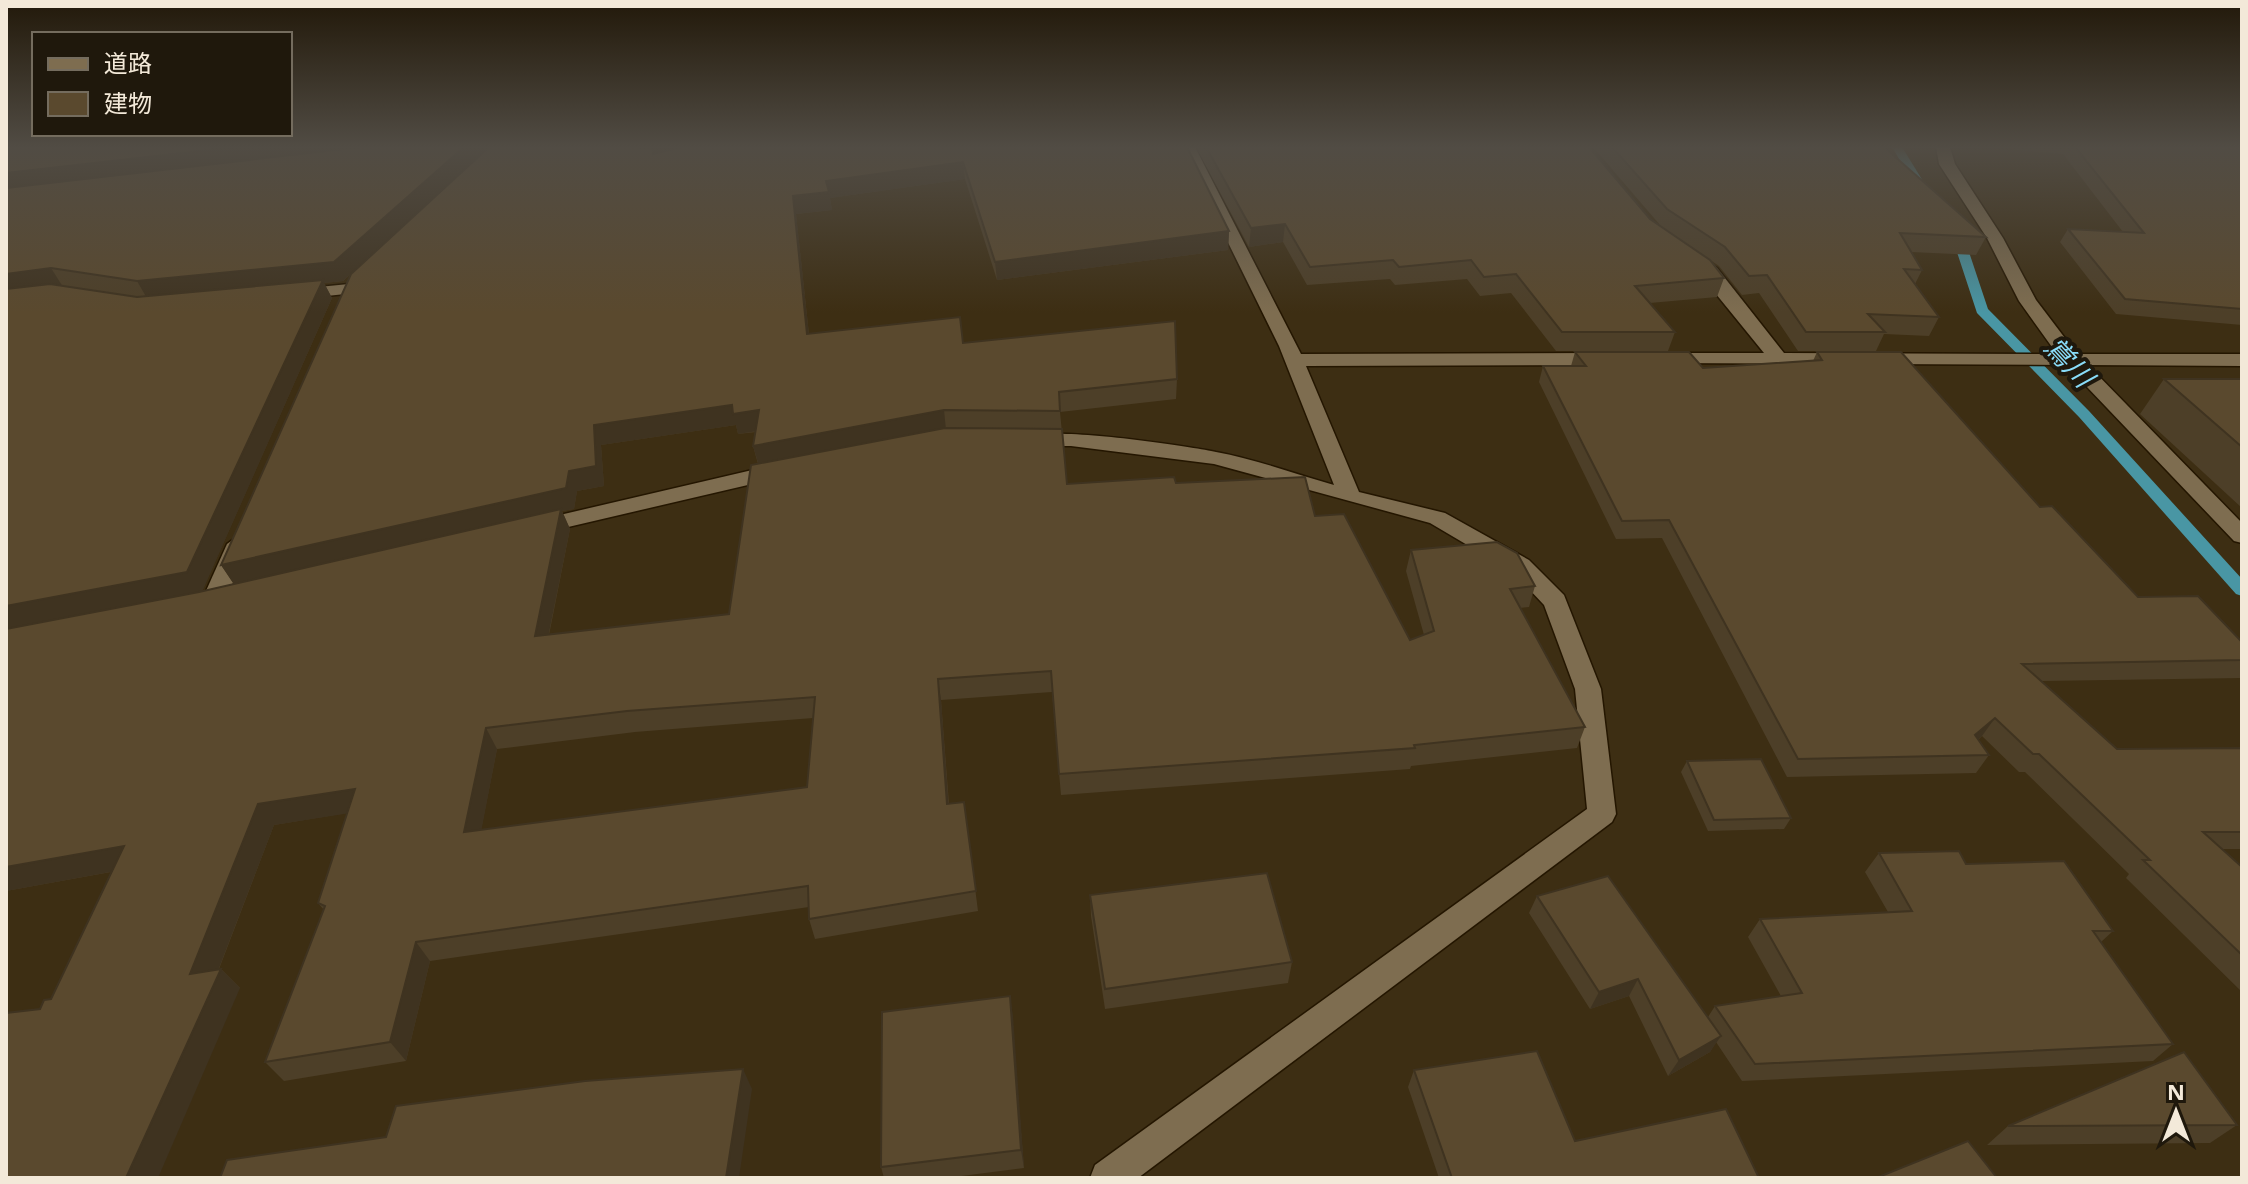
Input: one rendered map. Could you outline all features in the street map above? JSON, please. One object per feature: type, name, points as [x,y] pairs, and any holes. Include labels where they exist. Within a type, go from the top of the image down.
[{"type":"street","points":[[1215,202],[1294,360],[1350,497]]},
{"type":"street","points":[[1972,202],[1995,238],[2028,301],[2065,358],[2242,536]]},
{"type":"street","points":[[1685,253],[1711,272],[1778,359]]},
{"type":"street","points":[[272,296],[354,284],[337,317]]},
{"type":"street","points":[[1294,360],[2242,360]]},
{"type":"street","points":[[1009,439],[1071,440],[1216,458],[1350,497],[1437,518],[1521,566],[1555,601],[1588,689],[1602,814],[1108,1178]]},
{"type":"street","points":[[508,534],[801,466]]},
{"type":"street","points":[[213,602],[244,531]]},
{"type":"street","points":[[183,608],[240,596]]},
{"type":"building","points":[[6,202],[402,202],[334,262],[137,281],[51,268],[6,274]]},
{"type":"building","points":[[429,202],[794,202],[807,334],[960,317],[963,343],[1175,321],[1177,379],[1059,392],[1060,411],[944,410],[753,446],[759,410],[733,414],[732,405],[594,425],[596,466],[569,471],[566,488],[221,565],[351,274]]},
{"type":"building","points":[[976,202],[1215,202],[1229,231],[995,262]]},
{"type":"building","points":[[1237,202],[1636,202],[1650,219],[1710,260],[1724,278],[1635,286],[1675,332],[1562,332],[1516,274],[1484,277],[1471,260],[1399,267],[1393,260],[1310,267],[1285,224],[1251,228]]},
{"type":"building","points":[[1661,202],[1947,202],[1986,237],[1900,233],[1922,270],[1904,269],[1939,317],[1868,314],[1885,332],[1806,332],[1767,275],[1749,276],[1725,247]]},
{"type":"building","points":[[2119,202],[2242,202],[2242,309],[2125,299],[2068,229],[2144,233]]},
{"type":"building","points":[[323,280],[187,572],[6,606],[6,289],[50,284],[137,297]]},
{"type":"building","points":[[1575,352],[1689,352],[1703,368],[1822,360],[1817,352],[1901,352],[2040,507],[2052,506],[2138,597],[2198,596],[2242,642],[2242,660],[2022,664],[2117,749],[2242,748],[2242,832],[2203,832],[2242,867],[2242,955],[2143,860],[2150,860],[2039,754],[2033,754],[1995,718],[1975,735],[1989,755],[1798,759],[1669,520],[1622,521],[1543,366],[1586,366]]},
{"type":"building","points":[[2164,379],[2242,379],[2242,447]]},
{"type":"building","points":[[945,428],[1062,429],[1067,484],[1174,477],[1176,483],[1305,477],[1315,516],[1344,514],[1410,640],[1434,631],[1411,550],[1497,542],[1517,553],[1535,586],[1510,589],[1585,727],[1414,745],[1415,748],[1059,774],[1051,671],[938,679],[947,804],[964,802],[976,891],[809,919],[808,886],[416,942],[390,1042],[265,1062],[325,906],[318,903],[355,789],[258,804],[190,974],[221,969],[126,1178],[6,1178],[6,1013],[40,1009],[44,1000],[51,999],[124,846],[6,867],[6,629],[199,592],[561,509],[535,636],[729,614],[751,465]],"holes":[[[815,697],[807,787],[464,832],[486,728],[627,711]]]},
{"type":"building","points":[[1761,759],[1791,818],[1714,820],[1687,761]]},
{"type":"building","points":[[1959,851],[1966,864],[2064,861],[2113,931],[2093,931],[2173,1044],[1755,1064],[1715,1006],[1802,993],[1760,919],[1912,911],[1879,853]]},
{"type":"building","points":[[1267,873],[1292,962],[1105,989],[1090,895]]},
{"type":"building","points":[[1608,876],[1721,1036],[1679,1060],[1638,979],[1599,992],[1537,896]]},
{"type":"building","points":[[1010,996],[1021,1150],[881,1167],[882,1012]]},
{"type":"building","points":[[1537,1051],[1575,1141],[1726,1109],[1759,1178],[1452,1178],[1414,1070]]},
{"type":"building","points":[[2184,1052],[2237,1125],[2008,1126]]},
{"type":"building","points":[[743,1069],[726,1178],[220,1178],[227,1160],[386,1137],[396,1106],[585,1081]]},
{"type":"building","points":[[1968,1141],[1997,1178],[1876,1178]]},
{"type":"waterway","name":"鴬川","points":[[1957,234],[1982,310],[2084,414],[2242,590]]}]
